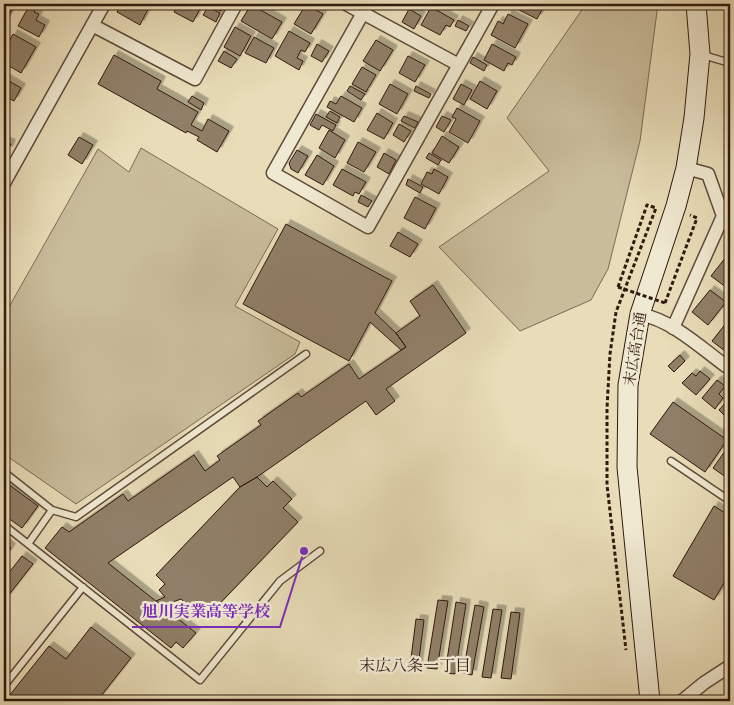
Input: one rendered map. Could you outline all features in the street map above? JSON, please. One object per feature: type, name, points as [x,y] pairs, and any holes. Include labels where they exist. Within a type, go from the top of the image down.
[{"type":"street","points":[[4,183],[104,4]]},
{"type":"street","points":[[92,25],[194,79],[236,4]]},
{"type":"street","points":[[346,4],[366,8],[459,65]]},
{"type":"street","points":[[366,8],[273,173],[368,227],[493,4]]},
{"type":"street","name":"末広高台通","points":[[650,701],[627,467],[628,385],[686,168],[694,118],[700,54],[696,4]]},
{"type":"street","points":[[686,168],[708,174],[723,216],[730,228]]},
{"type":"street","points":[[673,328],[723,216]]},
{"type":"street","points":[[647,315],[673,328],[730,369]]},
{"type":"street","points":[[682,701],[704,683],[730,666]]},
{"type":"lane","points":[[700,54],[730,63]]},
{"type":"lane","points":[[730,147],[730,168]]},
{"type":"lane","points":[[4,472],[52,510],[76,517],[306,354]]},
{"type":"lane","points":[[671,461],[730,501]]},
{"type":"lane","points":[[28,544],[52,510]]},
{"type":"lane","points":[[4,525],[200,680],[280,581],[320,551]]},
{"type":"lane","points":[[4,686],[83,587]]},
{"type":"path","points":[[647,205],[618,287],[665,304],[697,218],[689,214],[686,224]]},
{"type":"path","points":[[647,315],[660,298]]},
{"type":"shaded area","points":[[586,4],[658,4],[640,141],[608,269],[591,300],[520,331],[439,247],[549,171],[507,118]]},
{"type":"shaded area","points":[[141,148],[278,229],[235,306],[300,342],[295,354],[76,504],[4,454],[4,316],[98,149],[129,172]]},
{"type":"shaded area","points":[[373,696],[404,701],[328,701],[354,697]]},
{"type":"building","points":[[4,4],[13,8],[4,24]]},
{"type":"building","points":[[30,4],[38,4],[34,12],[39,14],[36,20],[45,25],[39,37],[18,26]]},
{"type":"building","points":[[121,4],[143,4],[149,7],[140,25],[117,12]]},
{"type":"building","points":[[178,4],[195,4],[201,7],[193,22],[174,12]]},
{"type":"building","points":[[211,4],[225,5],[221,11],[210,6]]},
{"type":"building","points":[[306,4],[323,14],[311,34],[294,24]]},
{"type":"building","points":[[407,4],[420,4],[417,9]]},
{"type":"building","points":[[440,4],[456,4],[452,10]]},
{"type":"building","points":[[515,4],[545,4],[537,19],[513,7]]},
{"type":"building","points":[[208,7],[220,13],[216,22],[203,15]]},
{"type":"building","points":[[255,7],[282,22],[272,39],[241,21],[249,8],[253,10]]},
{"type":"building","points":[[431,7],[454,20],[450,27],[446,25],[440,35],[421,25]]},
{"type":"building","points":[[409,9],[421,16],[414,29],[402,22]]},
{"type":"building","points":[[508,14],[528,24],[515,48],[491,35],[498,21],[503,24]]},
{"type":"building","points":[[458,20],[469,26],[466,31],[455,26]]},
{"type":"building","points":[[235,27],[251,36],[240,56],[224,47]]},
{"type":"building","points":[[289,31],[310,43],[305,52],[301,50],[297,58],[303,61],[299,70],[275,56]]},
{"type":"building","points":[[13,34],[36,47],[21,73],[4,63],[4,51]]},
{"type":"building","points":[[254,37],[274,48],[266,63],[245,53]]},
{"type":"building","points":[[376,40],[393,50],[380,71],[363,61]]},
{"type":"building","points":[[317,44],[329,51],[322,62],[311,56]]},
{"type":"building","points":[[492,44],[516,57],[512,65],[508,63],[504,71],[484,60]]},
{"type":"building","points":[[224,51],[237,59],[231,68],[218,61]]},
{"type":"building","points":[[114,55],[161,81],[157,89],[198,112],[191,125],[202,131],[208,119],[229,131],[217,152],[197,140],[199,137],[187,131],[186,133],[98,84]]},
{"type":"building","points":[[408,56],[425,65],[415,82],[399,73]]},
{"type":"building","points":[[473,57],[487,65],[484,71],[470,63]]},
{"type":"building","points":[[362,67],[376,75],[366,92],[352,84]]},
{"type":"building","points":[[4,78],[21,88],[14,101],[4,96]]},
{"type":"building","points":[[480,81],[497,91],[487,109],[470,99]]},
{"type":"building","points":[[390,84],[408,94],[397,114],[379,104]]},
{"type":"building","points":[[461,84],[472,90],[464,105],[453,99]]},
{"type":"building","points":[[350,86],[365,94],[361,100],[347,91]]},
{"type":"building","points":[[416,86],[431,94],[429,98],[414,91]]},
{"type":"building","points":[[192,96],[204,103],[201,110],[188,102]]},
{"type":"building","points":[[341,96],[362,108],[354,122],[327,107],[330,101],[336,104]]},
{"type":"building","points":[[457,108],[480,121],[468,143],[449,132],[456,119],[452,117]]},
{"type":"building","points":[[330,111],[340,117],[337,123],[326,117]]},
{"type":"building","points":[[377,113],[393,123],[384,139],[367,130]]},
{"type":"building","points":[[316,114],[336,125],[333,131],[322,125],[319,130],[310,125]]},
{"type":"building","points":[[404,116],[418,122],[415,128],[401,121]]},
{"type":"building","points":[[442,116],[451,120],[444,132],[436,127]]},
{"type":"building","points":[[399,124],[411,131],[404,142],[393,135]]},
{"type":"building","points":[[329,130],[345,140],[335,158],[319,148]]},
{"type":"building","points":[[442,136],[459,147],[449,163],[432,153]]},
{"type":"building","points":[[79,137],[93,145],[82,164],[68,155]]},
{"type":"building","points":[[4,141],[11,144],[8,151],[4,149]]},
{"type":"building","points":[[358,142],[376,152],[364,172],[347,163]]},
{"type":"building","points":[[297,150],[308,156],[298,173],[291,169],[289,163]]},
{"type":"building","points":[[384,153],[396,160],[389,174],[377,167]]},
{"type":"building","points":[[429,153],[441,160],[438,165],[426,158]]},
{"type":"building","points":[[317,155],[334,166],[323,185],[305,175]]},
{"type":"building","points":[[342,169],[366,182],[359,194],[355,192],[353,196],[333,185]]},
{"type":"building","points":[[434,169],[448,177],[439,194],[421,184],[427,172],[432,174]]},
{"type":"building","points":[[408,179],[423,187],[420,193],[406,185]]},
{"type":"building","points":[[361,195],[372,201],[368,207],[358,202]]},
{"type":"building","points":[[415,197],[436,208],[425,229],[404,218]]},
{"type":"building","points":[[286,224],[392,281],[375,313],[396,333],[406,347],[401,350],[370,322],[349,361],[243,304]]},
{"type":"building","points":[[398,232],[418,244],[410,257],[390,246]]},
{"type":"building","points":[[726,257],[730,261],[730,290],[711,276]]},
{"type":"building","points":[[433,285],[466,333],[386,389],[395,401],[376,415],[366,401],[257,477],[240,487],[233,477],[108,563],[196,633],[183,648],[176,642],[171,648],[45,548],[62,527],[69,532],[123,494],[128,501],[194,455],[205,471],[220,460],[217,456],[261,425],[258,421],[298,393],[301,397],[349,364],[359,379],[406,347],[396,333],[420,316],[410,301]]},
{"type":"building","points":[[710,290],[726,302],[708,325],[692,312]]},
{"type":"building","points":[[727,322],[730,325],[730,355],[712,341]]},
{"type":"building","points":[[680,355],[685,361],[674,372],[668,366]]},
{"type":"building","points":[[700,371],[710,379],[696,395],[682,383],[692,373],[696,376]]},
{"type":"building","points":[[717,380],[725,386],[719,394],[723,398],[715,409],[702,398]]},
{"type":"building","points":[[673,402],[727,440],[705,472],[650,434]]},
{"type":"building","points":[[726,402],[730,404],[730,421],[719,410]]},
{"type":"building","points":[[730,444],[730,480],[713,468]]},
{"type":"building","points":[[257,477],[267,487],[273,481],[292,499],[283,508],[298,522],[204,620],[181,599],[162,606],[156,601],[165,597],[159,590],[165,584],[156,575],[240,487]]},
{"type":"building","points":[[8,484],[38,506],[22,528],[4,515],[4,489]]},
{"type":"building","points":[[714,506],[730,516],[730,573],[714,600],[673,576]]},
{"type":"building","points":[[4,542],[11,548],[4,558]]},
{"type":"building","points":[[22,556],[33,564],[4,601],[4,579]]},
{"type":"building","points":[[438,600],[448,601],[437,669],[427,668]]},
{"type":"building","points":[[456,602],[466,604],[455,674],[445,673]]},
{"type":"building","points":[[475,605],[484,607],[472,675],[463,673]]},
{"type":"building","points":[[493,609],[502,610],[491,678],[482,677]]},
{"type":"building","points":[[511,612],[520,613],[511,679],[501,678]]},
{"type":"building","points":[[416,619],[424,620],[418,667],[410,666]]},
{"type":"building","points":[[91,627],[131,658],[97,701],[5,701],[49,646],[66,659]]},
{"type":"place","name":"旭川実業高等学校","points":[[304,551]]},
{"type":"district","name":"末広八条一丁目","points":[[415,665]]}]
